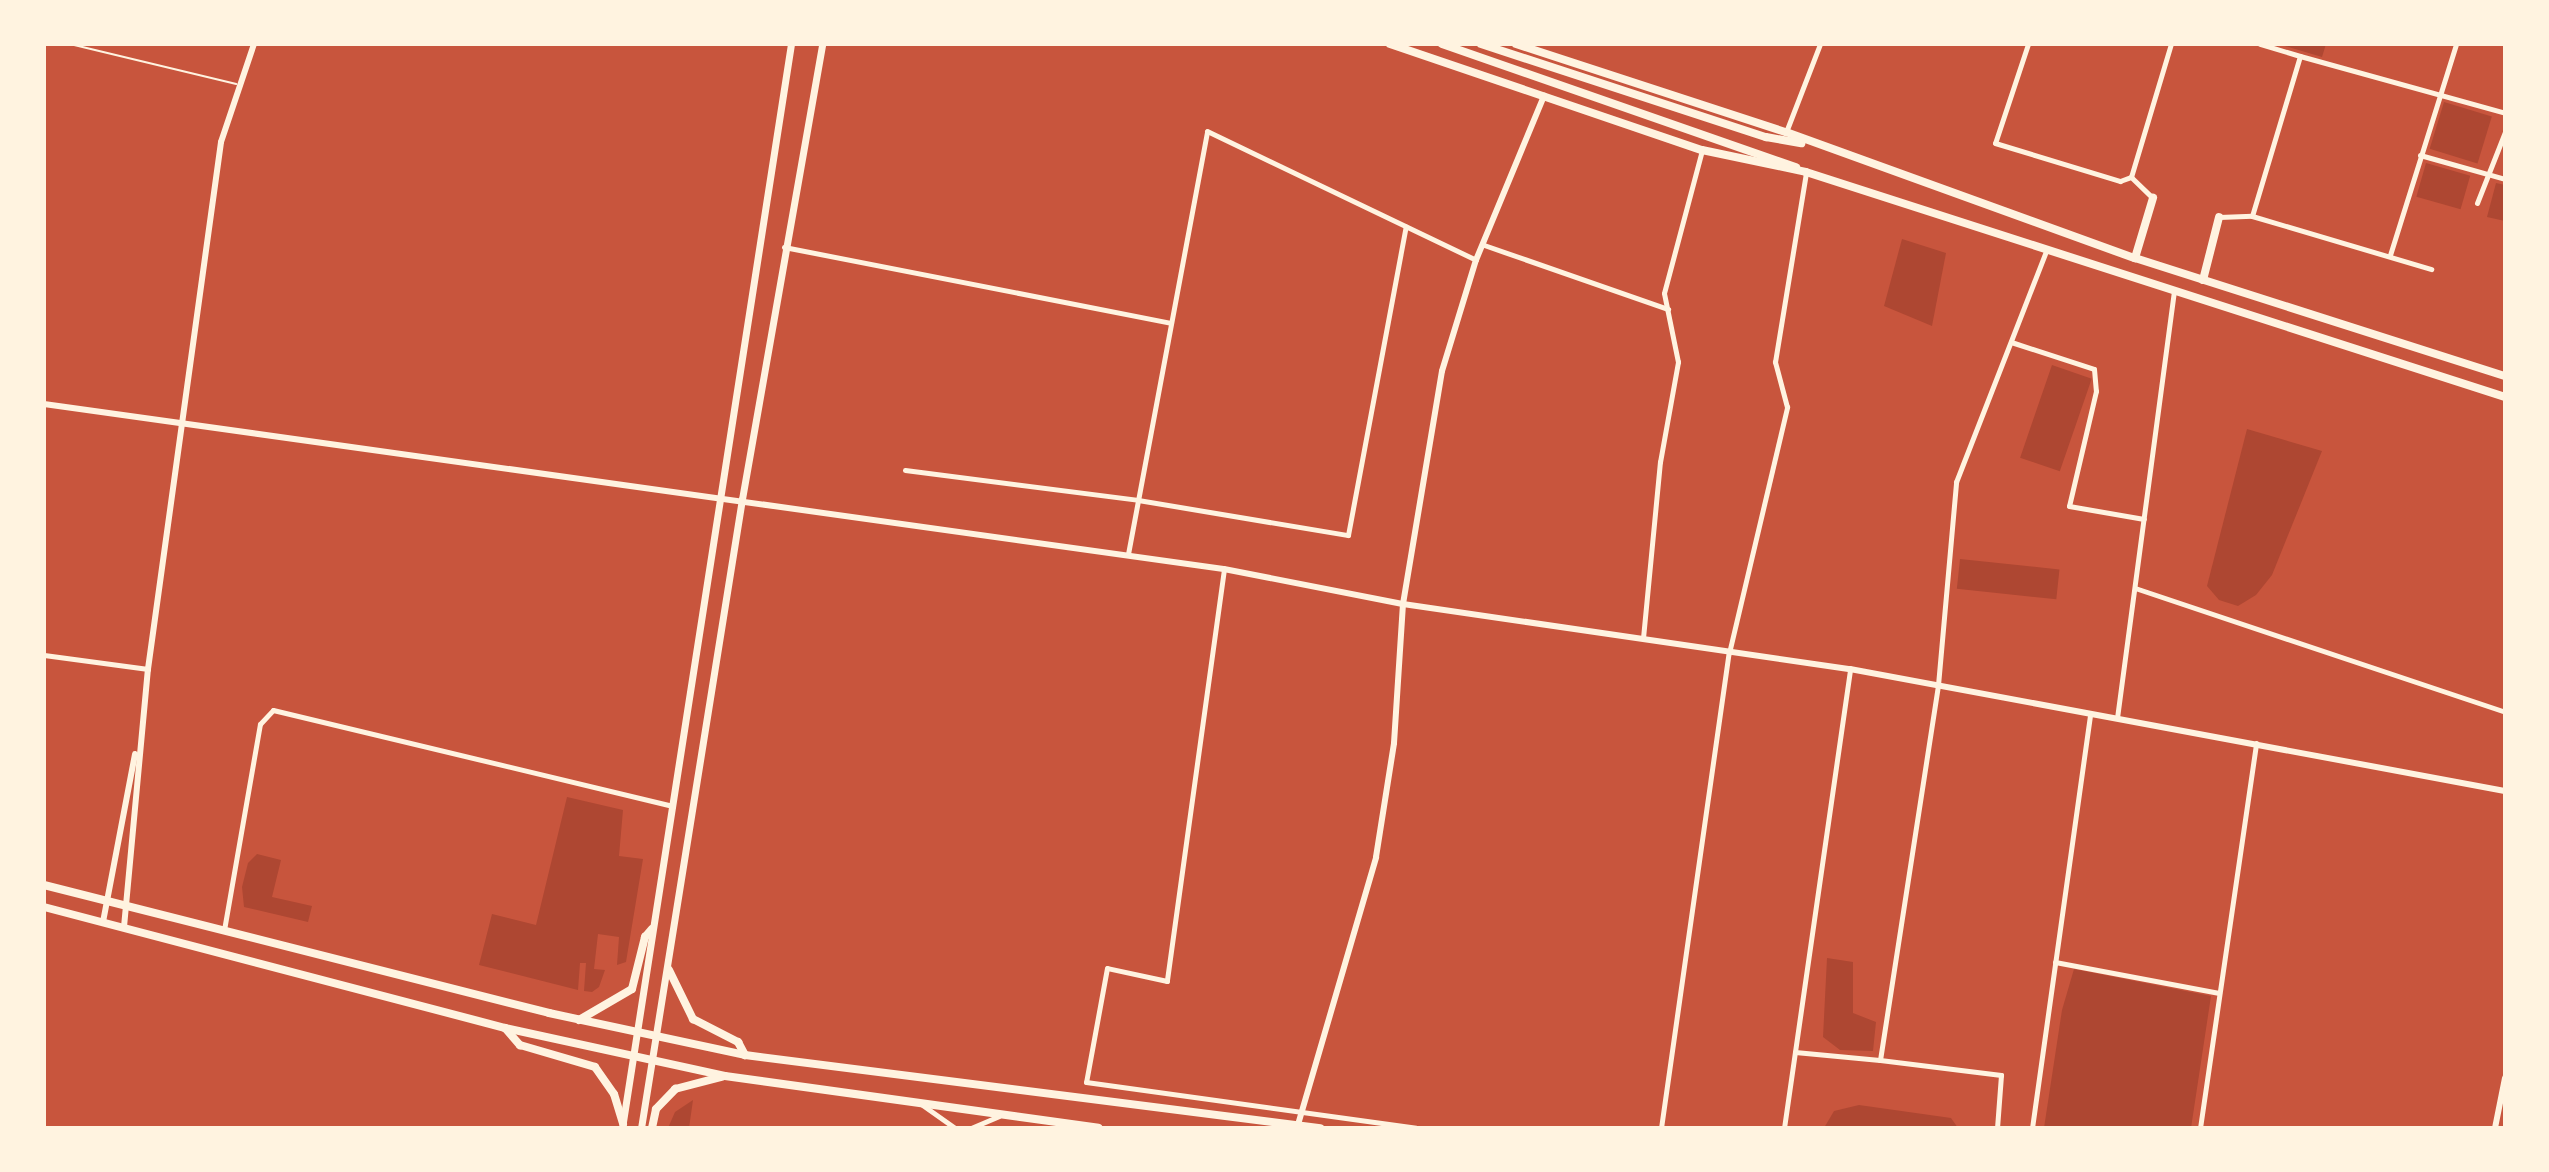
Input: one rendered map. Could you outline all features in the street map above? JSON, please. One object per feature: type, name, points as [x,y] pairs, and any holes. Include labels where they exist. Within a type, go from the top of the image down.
[{"type":"main road","points":[[623,1126],[791,44]]},
{"type":"main road","points":[[641,1128],[784,247],[822,44]]},
{"type":"main road","points":[[1390,44],[1702,150],[1806,172]]},
{"type":"main road","points":[[1442,44],[1762,153],[1806,172],[2505,397]]},
{"type":"main road","points":[[1481,44],[1766,137],[1811,145]]},
{"type":"main road","points":[[1516,44],[1786,132],[1811,145],[2135,258],[2505,376]]},
{"type":"main road","points":[[2135,258],[2153,198]]},
{"type":"main road","points":[[2203,280],[2219,217]]},
{"type":"main road","points":[[44,885],[579,1020],[745,1055],[1320,1128]]},
{"type":"main road","points":[[44,907],[505,1028],[633,1057],[725,1076],[1098,1128]]},
{"type":"main road","points":[[579,1020],[632,989],[645,937],[652,929]]},
{"type":"main road","points":[[669,970],[693,1019],[738,1042],[745,1055]]},
{"type":"main road","points":[[505,1028],[520,1045],[595,1067],[614,1094],[623,1126]]},
{"type":"main road","points":[[652,1128],[656,1109],[675,1089],[725,1076]]},
{"type":"street","points":[[124,927],[148,669],[221,142],[254,44]]},
{"type":"street","points":[[1786,132],[1820,44]]},
{"type":"street","points":[[2028,44],[1995,143],[2120,181],[2131,177]]},
{"type":"street","points":[[2131,177],[2171,44]]},
{"type":"street","points":[[2260,44],[2505,113]]},
{"type":"street","points":[[2390,255],[2456,44]]},
{"type":"street","points":[[2252,216],[2300,56]]},
{"type":"street","points":[[1298,1126],[1372,875],[1394,743],[1403,604],[1436,396],[1476,260],[1544,96]]},
{"type":"street","points":[[1128,554],[1207,131],[1476,260]]},
{"type":"street","points":[[2477,203],[2505,132]]},
{"type":"street","points":[[1643,638],[1660,462],[1678,362],[1664,293],[1702,150]]},
{"type":"street","points":[[2420,155],[2505,179]]},
{"type":"street","points":[[1661,1128],[1729,653],[1787,407],[1775,362],[1806,172]]},
{"type":"street","points":[[2131,177],[2153,198]]},
{"type":"street","points":[[2219,217],[2252,216],[2431,269]]},
{"type":"street","points":[[905,470],[1138,500],[1348,535],[1406,226]]},
{"type":"street","points":[[1484,245],[1669,309]]},
{"type":"street","points":[[784,247],[1171,323]]},
{"type":"street","points":[[1880,1060],[1938,685],[1956,482],[2047,249]]},
{"type":"street","points":[[2117,718],[2174,291]]},
{"type":"street","points":[[2011,342],[2094,369],[2096,391],[2069,506],[2144,519]]},
{"type":"street","points":[[44,404],[181,428],[742,499],[1224,569],[1403,604],[1850,669],[2505,791]]},
{"type":"street","points":[[1224,569],[1167,981],[1107,968],[1086,1082],[1416,1128]]},
{"type":"street","points":[[2135,588],[2505,712]]},
{"type":"street","points":[[44,655],[148,669]]},
{"type":"street","points":[[1784,1128],[1850,669]]},
{"type":"street","points":[[224,930],[260,724],[273,710],[672,806]]},
{"type":"street","points":[[2032,1128],[2090,713]]},
{"type":"street","points":[[103,922],[143,715]]},
{"type":"street","points":[[2200,1128],[2256,743]]},
{"type":"street","points":[[2055,962],[2220,993]]},
{"type":"street","points":[[1795,1052],[2001,1075],[1997,1128]]},
{"type":"street","points":[[2495,1128],[2505,1078]]},
{"type":"street","points":[[913,1100],[955,1128]]},
{"type":"street","points":[[971,1128],[1006,1114]]},
{"type":"lane","points":[[70,44],[239,84]]},
{"type":"shaded area","points":[[2278,44],[2326,44],[2322,57]]},
{"type":"shaded area","points":[[2444,102],[2492,117],[2477,163],[2430,149]]},
{"type":"shaded area","points":[[2426,163],[2470,176],[2461,209],[2416,197]]},
{"type":"shaded area","points":[[2496,183],[2505,185],[2505,221],[2487,217]]},
{"type":"shaded area","points":[[1902,239],[1946,253],[1932,326],[1884,306]]},
{"type":"shaded area","points":[[2052,365],[2092,379],[2060,471],[2020,458]]},
{"type":"shaded area","points":[[2247,429],[2322,451],[2272,575],[2256,595],[2238,606],[2219,600],[2207,586]]},
{"type":"shaded area","points":[[1960,559],[2059,569],[2056,599],[1957,589]]},
{"type":"shaded area","points":[[567,797],[623,810],[619,856],[643,859],[626,962],[617,965],[619,937],[598,934],[594,969],[605,970],[599,987],[592,992],[584,991],[586,963],[580,963],[578,990],[479,965],[492,914],[536,925]]},
{"type":"shaded area","points":[[257,854],[281,860],[272,897],[312,906],[308,922],[244,907],[242,887],[248,863]]},
{"type":"shaded area","points":[[1827,958],[1853,962],[1853,1013],[1876,1022],[1873,1051],[1840,1050],[1823,1037]]},
{"type":"shaded area","points":[[2074,969],[2211,996],[2191,1128],[2044,1128],[2062,1010]]},
{"type":"shaded area","points":[[693,1100],[689,1128],[668,1128],[675,1112]]},
{"type":"shaded area","points":[[1859,1105],[1951,1118],[1958,1128],[1824,1128],[1834,1111]]}]
